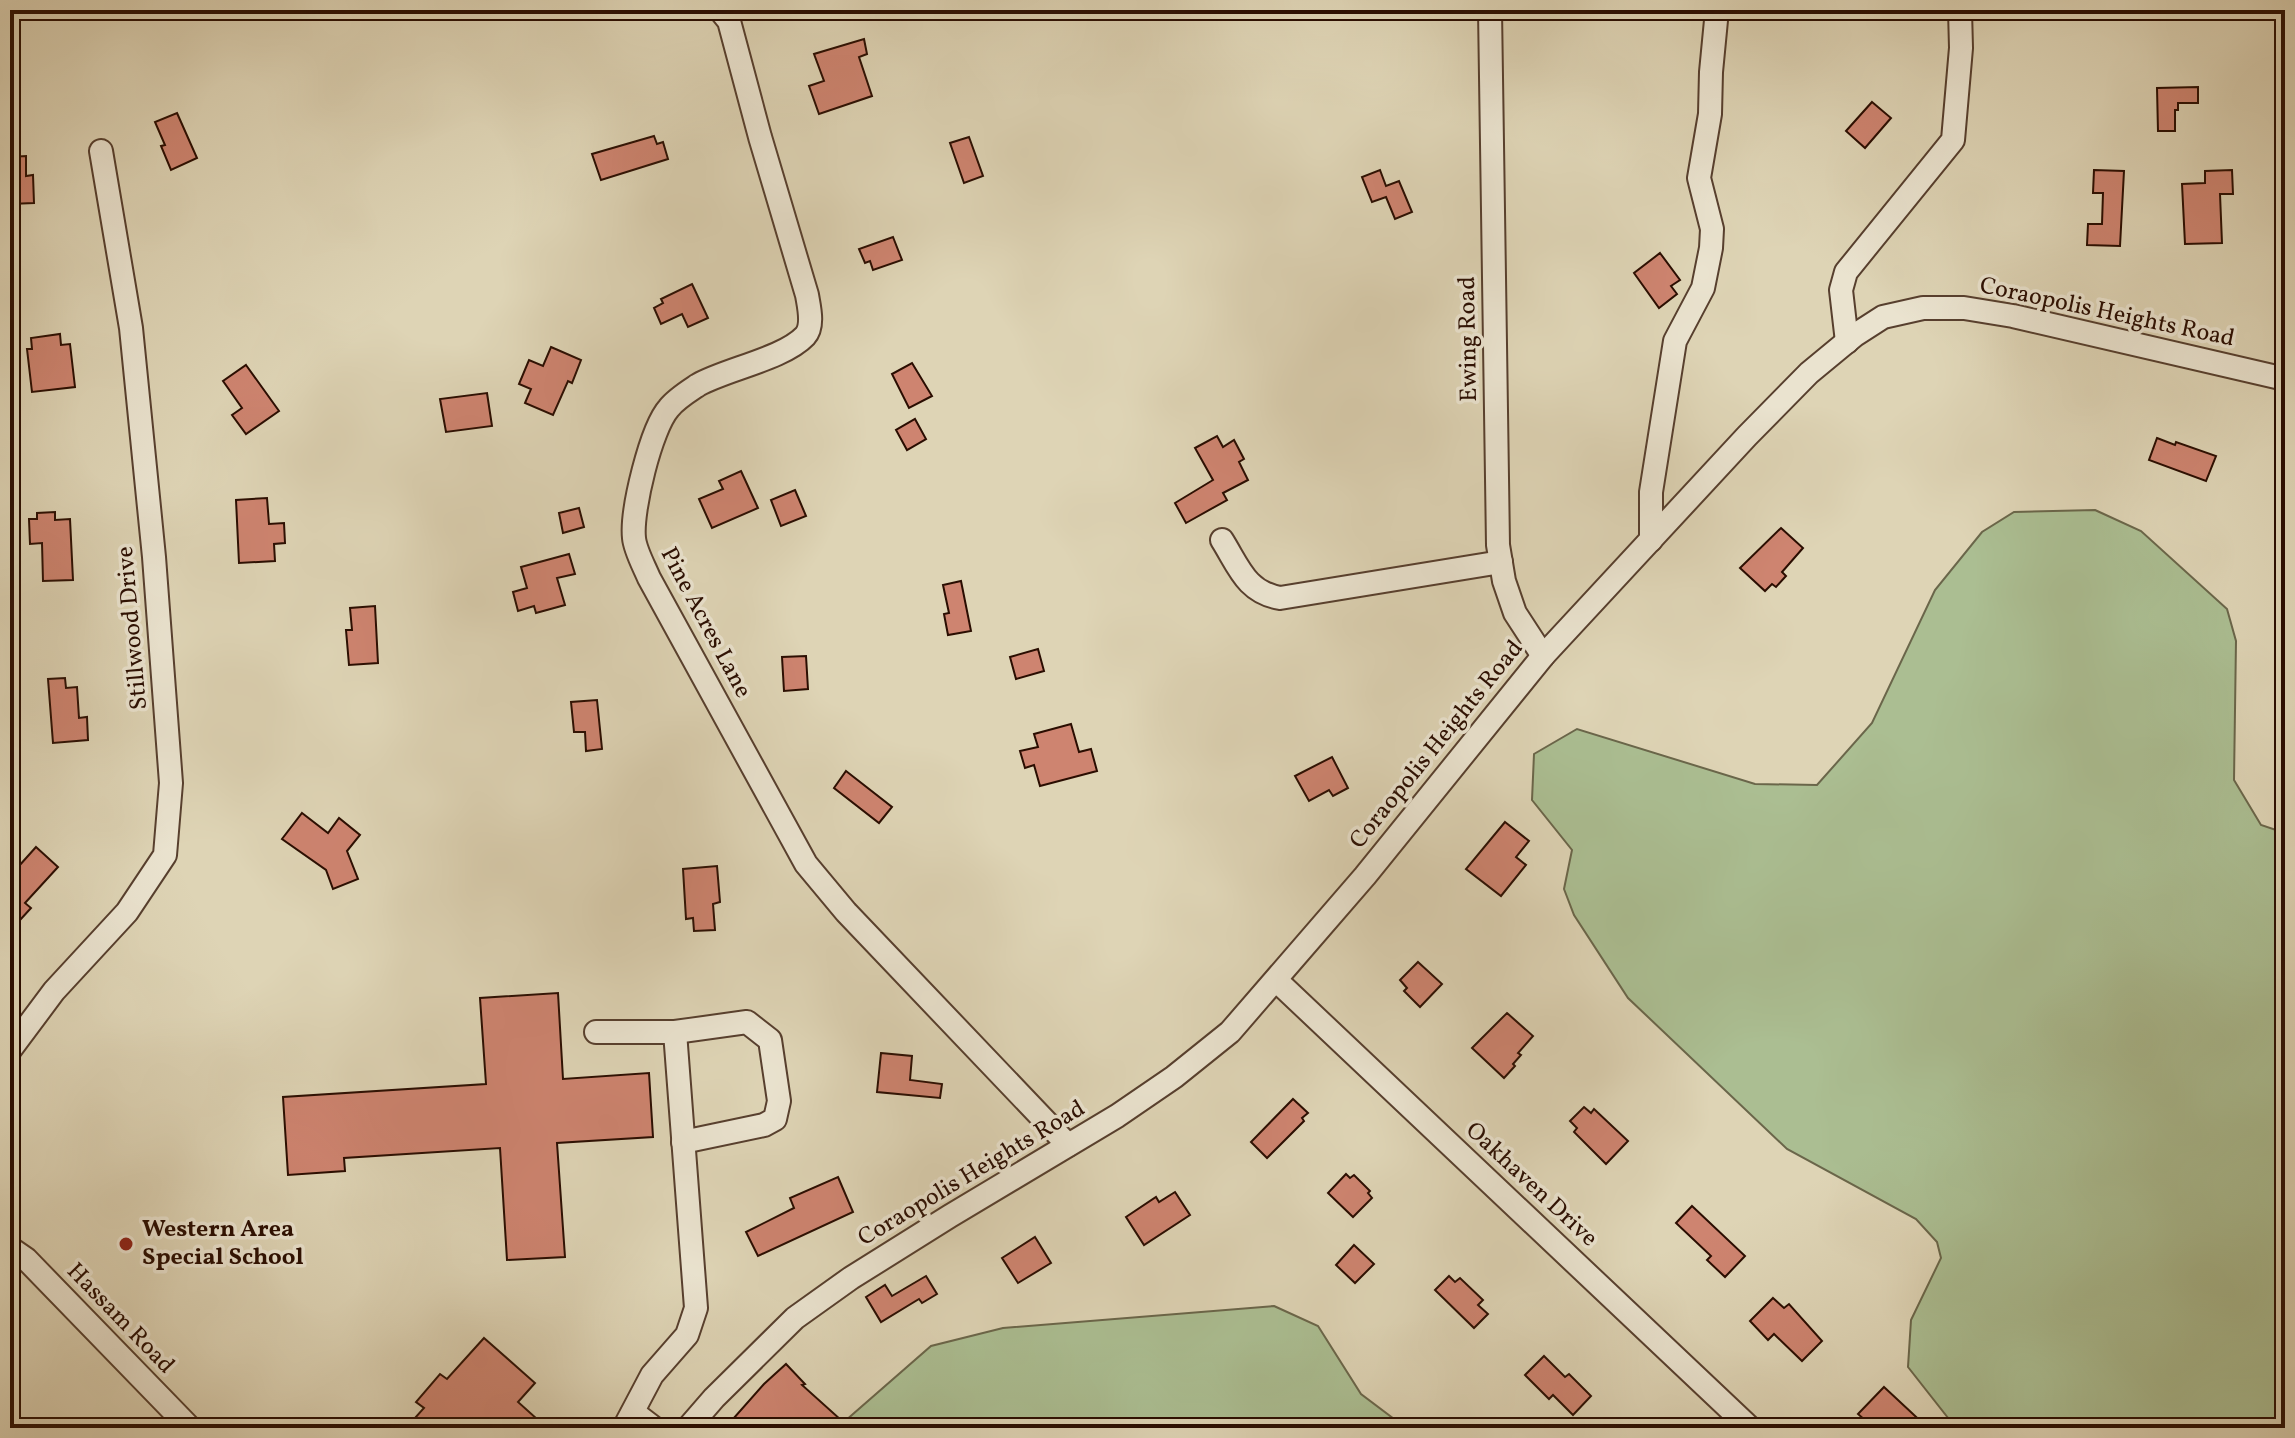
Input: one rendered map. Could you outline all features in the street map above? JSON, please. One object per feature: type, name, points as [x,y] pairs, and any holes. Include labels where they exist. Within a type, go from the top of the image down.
[{"type":"street","name":"Pine Acres Lane","points":[[720,10],[729,21],[807,295],[810,321],[807,335],[792,346],[699,385],[669,407],[658,425],[648,457],[638,500],[634,539],[649,578],[806,864],[846,912],[1068,1145]]},
{"type":"street","name":"Ewing Road","points":[[1490,10],[1498,545],[1504,581],[1515,613],[1543,656]]},
{"type":"street","points":[[1651,540],[1651,492],[1675,341],[1703,288],[1711,248],[1712,229],[1699,178],[1710,114],[1717,10]]},
{"type":"street","points":[[1847,342],[1841,290],[1846,272],[1953,140],[1961,48],[1960,10]]},
{"type":"street","name":"Stillwood Drive","points":[[10,1050],[54,991],[127,912],[165,855],[171,783],[154,557],[131,328],[101,151]]},
{"type":"street","name":"Coraopolis Heights Road","points":[[688,1428],[795,1318],[925,1231],[1117,1116],[1174,1077],[1230,1032],[1277,981],[1543,656],[1809,373],[1883,317],[1923,308],[1964,308],[2027,319],[2285,379]]},
{"type":"street","points":[[1222,540],[1249,585],[1258,592],[1280,598],[1501,562]]},
{"type":"street","name":"Oakhaven Drive","points":[[1277,981],[1750,1428]]},
{"type":"street","points":[[596,1032],[675,1032],[747,1022],[770,1040],[779,1101],[775,1119],[764,1125],[683,1142]]},
{"type":"street","points":[[654,1428],[629,1420],[652,1375],[687,1335],[696,1308],[675,1032]]},
{"type":"street","name":"Hassam Road","points":[[10,1248],[26,1259],[190,1428]]},
{"type":"green space","points":[[2095,510],[2141,531],[2227,609],[2236,641],[2234,780],[2261,825],[2285,833],[2285,1428],[1956,1428],[1908,1367],[1911,1320],[1941,1258],[1937,1242],[1916,1219],[1787,1149],[1628,998],[1574,915],[1564,889],[1572,850],[1532,800],[1534,754],[1577,729],[1755,784],[1817,785],[1872,723],[1935,590],[1982,532],[2014,512]]},
{"type":"green space","points":[[1274,1306],[1318,1326],[1361,1394],[1406,1428],[837,1428],[931,1346],[1003,1328]]},
{"type":"building","points":[[864,39],[867,54],[859,57],[872,96],[819,114],[809,86],[824,81],[814,54]]},
{"type":"building","points":[[2198,87],[2198,103],[2178,103],[2175,131],[2158,131],[2157,88]]},
{"type":"building","points":[[1872,102],[1891,118],[1865,148],[1846,131]]},
{"type":"building","points":[[177,113],[197,158],[171,170],[155,122]]},
{"type":"building","points":[[654,136],[657,144],[663,142],[668,159],[601,180],[592,154]]},
{"type":"building","points":[[969,137],[983,176],[964,183],[950,143]]},
{"type":"building","points":[[26,156],[26,176],[33,175],[34,203],[10,204],[10,157]]},
{"type":"building","points":[[1380,170],[1386,186],[1399,181],[1412,212],[1395,219],[1386,197],[1372,202],[1362,177]]},
{"type":"building","points":[[2094,170],[2124,171],[2120,246],[2087,245],[2088,224],[2102,224],[2103,193],[2093,193]]},
{"type":"building","points":[[2232,170],[2233,194],[2220,194],[2222,243],[2185,244],[2182,184],[2205,183],[2205,171]]},
{"type":"building","points":[[893,237],[902,260],[873,270],[870,261],[865,263],[859,249]]},
{"type":"building","points":[[1660,253],[1680,280],[1671,286],[1677,294],[1659,308],[1634,273]]},
{"type":"building","points":[[692,284],[708,318],[688,327],[682,314],[661,324],[654,308],[663,303],[661,299]]},
{"type":"building","points":[[60,334],[61,345],[70,344],[75,387],[32,392],[27,349],[32,349],[31,338]]},
{"type":"building","points":[[551,347],[581,360],[572,383],[568,381],[553,415],[525,403],[531,389],[519,384],[529,360],[543,366]]},
{"type":"building","points":[[912,363],[932,396],[909,408],[892,374]]},
{"type":"building","points":[[246,365],[279,411],[246,434],[232,415],[242,408],[223,381]]},
{"type":"building","points":[[487,393],[492,426],[446,432],[440,399]]},
{"type":"building","points":[[915,419],[926,439],[907,450],[896,430]]},
{"type":"building","points":[[1217,436],[1223,447],[1234,440],[1244,459],[1239,462],[1248,480],[1223,493],[1227,500],[1186,523],[1175,503],[1213,480],[1195,448]]},
{"type":"building","points":[[2157,438],[2216,456],[2206,481],[2149,460]]},
{"type":"building","points":[[741,471],[758,508],[712,528],[699,499],[723,489],[719,481]]},
{"type":"building","points":[[795,490],[806,516],[781,526],[771,500]]},
{"type":"building","points":[[267,498],[269,524],[284,523],[285,543],[274,544],[275,561],[239,563],[236,500]]},
{"type":"building","points":[[579,508],[584,527],[563,533],[559,513]]},
{"type":"building","points":[[55,512],[55,520],[70,519],[73,580],[43,581],[42,543],[30,544],[29,519],[37,519],[37,513]]},
{"type":"building","points":[[1781,528],[1803,548],[1782,572],[1786,576],[1776,587],[1772,584],[1765,591],[1740,568]]},
{"type":"building","points":[[569,554],[575,574],[557,578],[565,605],[536,613],[534,606],[518,611],[513,592],[527,588],[521,567]]},
{"type":"building","points":[[961,581],[971,631],[948,635],[944,614],[949,613],[943,585]]},
{"type":"building","points":[[375,606],[378,663],[349,665],[346,630],[352,630],[350,608]]},
{"type":"building","points":[[1038,649],[1044,671],[1016,679],[1010,657]]},
{"type":"building","points":[[806,656],[808,689],[784,691],[782,657]]},
{"type":"building","points":[[65,678],[66,688],[77,687],[79,718],[87,717],[88,740],[53,743],[48,679]]},
{"type":"building","points":[[597,700],[602,749],[586,751],[585,732],[574,732],[571,702]]},
{"type":"building","points":[[1071,724],[1079,752],[1091,749],[1097,771],[1040,786],[1034,765],[1025,768],[1020,751],[1038,747],[1034,734]]},
{"type":"building","points":[[1332,757],[1348,788],[1333,796],[1329,790],[1309,801],[1295,776]]},
{"type":"building","points":[[846,771],[892,807],[879,823],[834,788]]},
{"type":"building","points":[[302,813],[328,833],[339,818],[360,835],[347,851],[358,879],[333,889],[326,870],[282,839]]},
{"type":"building","points":[[1505,822],[1529,841],[1516,857],[1526,865],[1501,896],[1466,869]]},
{"type":"building","points":[[36,847],[58,867],[25,903],[31,908],[10,931],[10,876]]},
{"type":"building","points":[[717,866],[720,902],[713,904],[715,930],[694,931],[693,918],[686,919],[683,869]]},
{"type":"building","points":[[1418,962],[1442,984],[1420,1007],[1404,991],[1407,988],[1400,980]]},
{"type":"building","points":[[558,993],[563,1079],[649,1073],[653,1137],[557,1143],[565,1257],[507,1260],[500,1148],[344,1158],[345,1171],[288,1175],[283,1097],[486,1084],[480,998]]},
{"type":"building","points":[[1507,1013],[1533,1036],[1518,1053],[1521,1055],[1513,1064],[1515,1066],[1504,1078],[1472,1048]]},
{"type":"building","points":[[881,1053],[912,1056],[910,1080],[942,1084],[940,1098],[877,1092]]},
{"type":"building","points":[[1293,1099],[1308,1113],[1302,1118],[1304,1121],[1267,1158],[1251,1142]]},
{"type":"building","points":[[1584,1107],[1591,1113],[1594,1109],[1628,1141],[1606,1164],[1574,1132],[1577,1128],[1570,1121]]},
{"type":"building","points":[[1346,1174],[1350,1178],[1354,1175],[1370,1191],[1368,1193],[1372,1198],[1353,1217],[1328,1193]]},
{"type":"building","points":[[838,1177],[853,1212],[758,1256],[746,1232],[794,1208],[790,1198]]},
{"type":"building","points":[[1175,1192],[1190,1215],[1144,1245],[1126,1217],[1156,1197],[1159,1202]]},
{"type":"building","points":[[1692,1206],[1745,1256],[1725,1277],[1707,1260],[1711,1256],[1676,1223]]},
{"type":"building","points":[[1035,1237],[1051,1263],[1018,1283],[1002,1258]]},
{"type":"building","points":[[1354,1245],[1374,1264],[1355,1283],[1336,1265]]},
{"type":"building","points":[[926,1276],[937,1294],[922,1303],[919,1299],[881,1322],[866,1297],[885,1285],[892,1296]]},
{"type":"building","points":[[1449,1276],[1455,1282],[1460,1278],[1483,1300],[1478,1305],[1488,1314],[1474,1328],[1435,1290]]},
{"type":"building","points":[[1773,1298],[1784,1308],[1789,1304],[1822,1341],[1802,1361],[1774,1334],[1768,1340],[1750,1321]]},
{"type":"building","points":[[484,1338],[535,1383],[518,1402],[547,1428],[406,1428],[424,1408],[416,1402],[440,1374],[447,1379]]},
{"type":"building","points":[[1544,1356],[1565,1377],[1569,1374],[1591,1396],[1573,1415],[1553,1395],[1549,1399],[1525,1375]]},
{"type":"building","points":[[786,1364],[805,1384],[802,1385],[841,1420],[833,1428],[725,1428],[764,1384]]},
{"type":"building","points":[[1884,1387],[1928,1428],[1874,1428],[1858,1414]]},
{"type":"place","name":"Western Area Special School","points":[[126,1244]]}]
